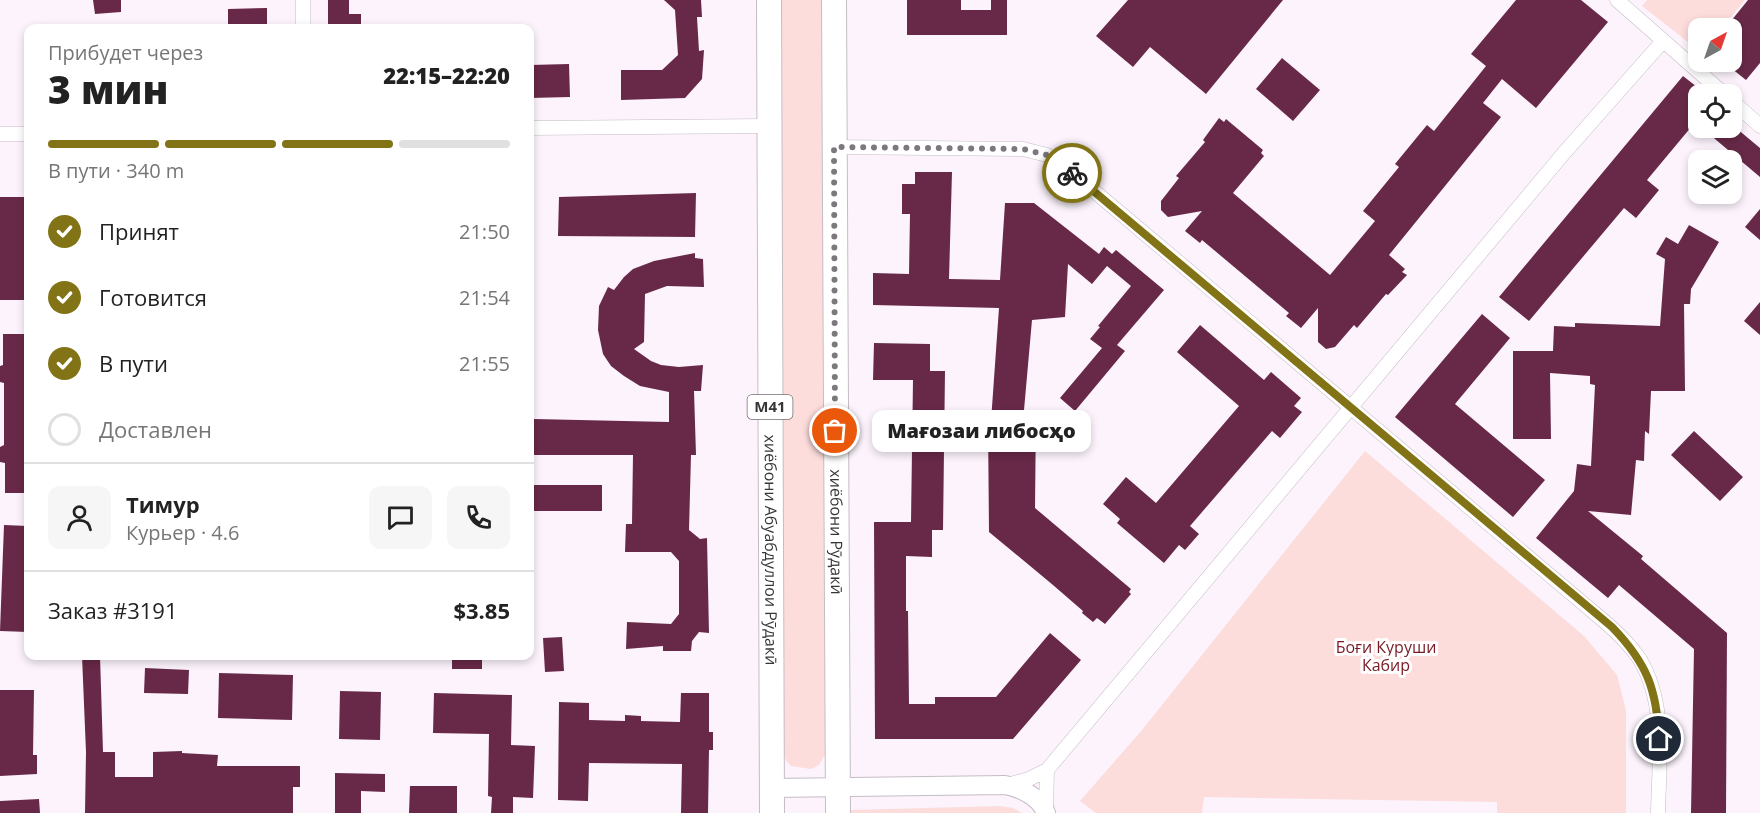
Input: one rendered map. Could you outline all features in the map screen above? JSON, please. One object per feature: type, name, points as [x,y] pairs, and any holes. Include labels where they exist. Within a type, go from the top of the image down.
[{"type":"highway","name":"хиёбони Абуабдуллои Рӯдакӣ","points":[[769,0],[772,813]]},
{"type":"highway","name":"хиёбони Рӯдакӣ","points":[[834,0],[838,813]]},
{"type":"street","points":[[303,0],[303,24]]},
{"type":"street","points":[[1617,0],[1712,84]]},
{"type":"street","points":[[1005,785],[1029,779],[1047,770],[1564,153],[1663,41]]},
{"type":"street","points":[[1742,110],[1760,126]]},
{"type":"street","points":[[534,128],[769,126]]},
{"type":"street","points":[[0,134],[24,134]]},
{"type":"street","points":[[834,147],[1014,148],[1033,151],[1053,158],[1068,169],[1604,621],[1635,653],[1649,680],[1658,714],[1658,813]]},
{"type":"street","points":[[1046,812],[1047,770]]},
{"type":"street","points":[[772,788],[1005,785],[1026,792],[1039,802],[1046,812]]},
{"type":"green space","points":[[780,0],[822,0],[830,746],[819,765],[811,769],[791,766],[786,761],[784,753]]},
{"type":"green space","points":[[1647,0],[1745,0],[1730,18],[1688,18],[1688,42],[1642,6]]},
{"type":"green space","name":"Боғи Куруши Кабир","points":[[1365,451],[1584,636],[1617,675],[1626,710],[1626,813],[1497,813],[1497,802],[1204,797],[1202,813],[1096,813],[1080,801],[1142,730]]},
{"type":"green space","points":[[1000,806],[1013,808],[1022,813],[850,813],[850,810]]},
{"type":"building","points":[[93,0],[121,0],[121,12],[95,14]]},
{"type":"building","points":[[328,0],[349,0],[349,14],[361,14],[361,24],[328,24]]},
{"type":"building","points":[[664,0],[701,0],[702,17],[697,17],[699,51],[704,50],[702,79],[685,98],[621,100],[621,70],[662,70],[678,55],[675,10]]},
{"type":"building","points":[[907,0],[961,0],[961,10],[991,10],[991,0],[1007,0],[1007,35],[907,35]]},
{"type":"building","points":[[1128,0],[1283,0],[1206,94],[1150,47],[1133,67],[1096,36]]},
{"type":"building","points":[[1516,0],[1581,0],[1608,22],[1536,108],[1502,79],[1483,103],[1501,117],[1389,255],[1405,269],[1402,272],[1407,275],[1388,295],[1386,294],[1357,328],[1354,325],[1335,347],[1326,349],[1318,342],[1318,308],[1301,328],[1286,316],[1289,313],[1202,240],[1200,243],[1185,231],[1202,211],[1168,217],[1161,210],[1161,201],[1179,178],[1176,176],[1205,142],[1203,140],[1219,118],[1224,122],[1226,119],[1263,150],[1261,153],[1264,156],[1233,193],[1330,275],[1375,221],[1363,211],[1399,167],[1395,164],[1427,125],[1434,131],[1486,66],[1471,54]]},
{"type":"building","points":[[1748,0],[1760,0],[1760,63],[1746,80],[1736,72],[1742,72],[1742,18],[1733,18]]},
{"type":"building","points":[[267,8],[267,24],[228,24],[228,9]]},
{"type":"building","points":[[1282,58],[1320,90],[1293,121],[1256,89]]},
{"type":"building","points":[[569,64],[570,97],[534,98],[534,65]]},
{"type":"building","points":[[1683,76],[1693,84],[1688,84],[1688,131],[1647,180],[1659,190],[1636,218],[1624,208],[1529,321],[1499,297]]},
{"type":"building","points":[[1742,133],[1760,148],[1760,177],[1742,162],[1742,150],[1728,150],[1714,138],[1742,138]]},
{"type":"building","points":[[915,172],[952,172],[949,279],[1000,280],[1005,203],[1034,203],[1099,254],[1104,247],[1112,254],[1116,250],[1164,290],[1117,345],[1125,351],[1075,411],[1060,398],[1102,348],[1090,339],[1131,286],[1107,266],[1092,284],[1068,264],[1065,317],[1032,320],[1024,410],[1036,410],[1035,508],[1131,589],[1129,592],[1131,594],[1105,624],[1097,618],[1093,622],[1053,585],[989,532],[988,421],[991,421],[999,308],[873,305],[873,273],[909,274],[910,214],[902,214],[902,184],[915,184]]},
{"type":"building","points":[[696,193],[695,237],[558,236],[559,197]]},
{"type":"building","points":[[0,197],[24,197],[24,300],[0,300]]},
{"type":"building","points":[[1760,209],[1760,240],[1745,227]]},
{"type":"building","points":[[1689,225],[1719,242],[1691,289],[1690,304],[1684,304],[1685,391],[1651,391],[1649,434],[1645,431],[1644,461],[1636,460],[1631,515],[1588,511],[1643,556],[1641,559],[1727,633],[1726,813],[1691,813],[1694,649],[1619,585],[1608,598],[1536,538],[1574,491],[1577,464],[1591,466],[1595,385],[1590,384],[1590,376],[1550,373],[1551,439],[1513,439],[1513,351],[1553,351],[1554,326],[1575,327],[1575,323],[1660,326],[1665,259],[1656,254],[1666,237],[1678,244]]},
{"type":"building","points":[[695,253],[695,258],[703,259],[704,287],[667,286],[645,294],[644,342],[634,349],[661,365],[679,367],[703,365],[701,391],[694,391],[696,455],[691,455],[689,530],[700,539],[707,538],[709,633],[699,632],[692,641],[691,651],[663,651],[663,646],[626,649],[627,622],[671,624],[679,614],[679,561],[671,552],[625,552],[626,524],[632,524],[633,455],[534,455],[534,419],[669,422],[669,392],[640,386],[611,366],[603,354],[598,330],[599,306],[608,287],[614,290],[633,269],[654,261]]},
{"type":"building","points":[[1760,302],[1760,335],[1744,321]]},
{"type":"building","points":[[1482,314],[1510,338],[1455,404],[1545,480],[1513,517],[1395,417]]},
{"type":"building","points":[[1200,325],[1264,380],[1271,372],[1301,398],[1294,406],[1302,412],[1280,438],[1272,431],[1190,526],[1199,534],[1185,550],[1179,545],[1164,563],[1117,523],[1120,519],[1103,504],[1126,477],[1156,503],[1239,406],[1177,352]]},
{"type":"building","points":[[3,334],[24,334],[24,493],[5,493],[5,463],[0,462],[0,447],[4,445],[4,383],[0,382],[0,366],[3,365]]},
{"type":"building","points":[[874,343],[930,344],[930,371],[945,371],[943,530],[932,530],[932,557],[906,556],[909,704],[935,704],[935,697],[996,697],[1050,633],[1081,660],[1013,739],[875,739],[874,522],[911,522],[913,380],[873,380]]},
{"type":"building","points":[[1694,431],[1743,477],[1720,501],[1671,455]]},
{"type":"building","points":[[534,485],[602,485],[602,511],[534,511]]},
{"type":"building","points":[[4,525],[24,526],[24,632],[0,631]]},
{"type":"building","points":[[562,637],[564,671],[545,672],[543,638]]},
{"type":"building","points":[[82,660],[100,660],[103,752],[115,752],[115,777],[153,777],[153,752],[182,751],[182,753],[218,755],[217,766],[300,766],[300,787],[293,787],[293,813],[85,813],[86,752]]},
{"type":"building","points":[[452,660],[482,660],[482,669],[452,669]]},
{"type":"building","points":[[145,668],[189,670],[188,694],[144,693]]},
{"type":"building","points":[[219,673],[293,675],[292,720],[218,718]]},
{"type":"building","points":[[0,690],[34,690],[33,755],[37,755],[37,774],[0,776]]},
{"type":"building","points":[[340,691],[381,692],[380,740],[339,739]]},
{"type":"building","points":[[434,693],[512,695],[511,745],[535,746],[533,798],[513,797],[513,813],[491,813],[492,797],[488,796],[489,734],[433,733]]},
{"type":"building","points":[[681,693],[709,693],[709,732],[713,732],[713,750],[709,750],[708,813],[681,813],[682,764],[589,763],[588,801],[558,800],[559,702],[589,703],[589,720],[625,721],[625,715],[641,716],[641,721],[680,722]]},
{"type":"building","points":[[335,773],[385,774],[385,792],[361,791],[361,813],[335,813]]},
{"type":"building","points":[[410,786],[457,786],[457,813],[409,813]]},
{"type":"building","points":[[39,799],[40,813],[0,813],[0,801]]},
{"type":"way so far","points":[[835,431],[834,147],[1014,148],[1047,155],[1072,173]]},
{"type":"place","name":"Мағозаи либосҳо","points":[[835,431]]},
{"type":"route","points":[[1072,173],[1612,627],[1640,660],[1649,680],[1658,714],[1659,739]]}]
